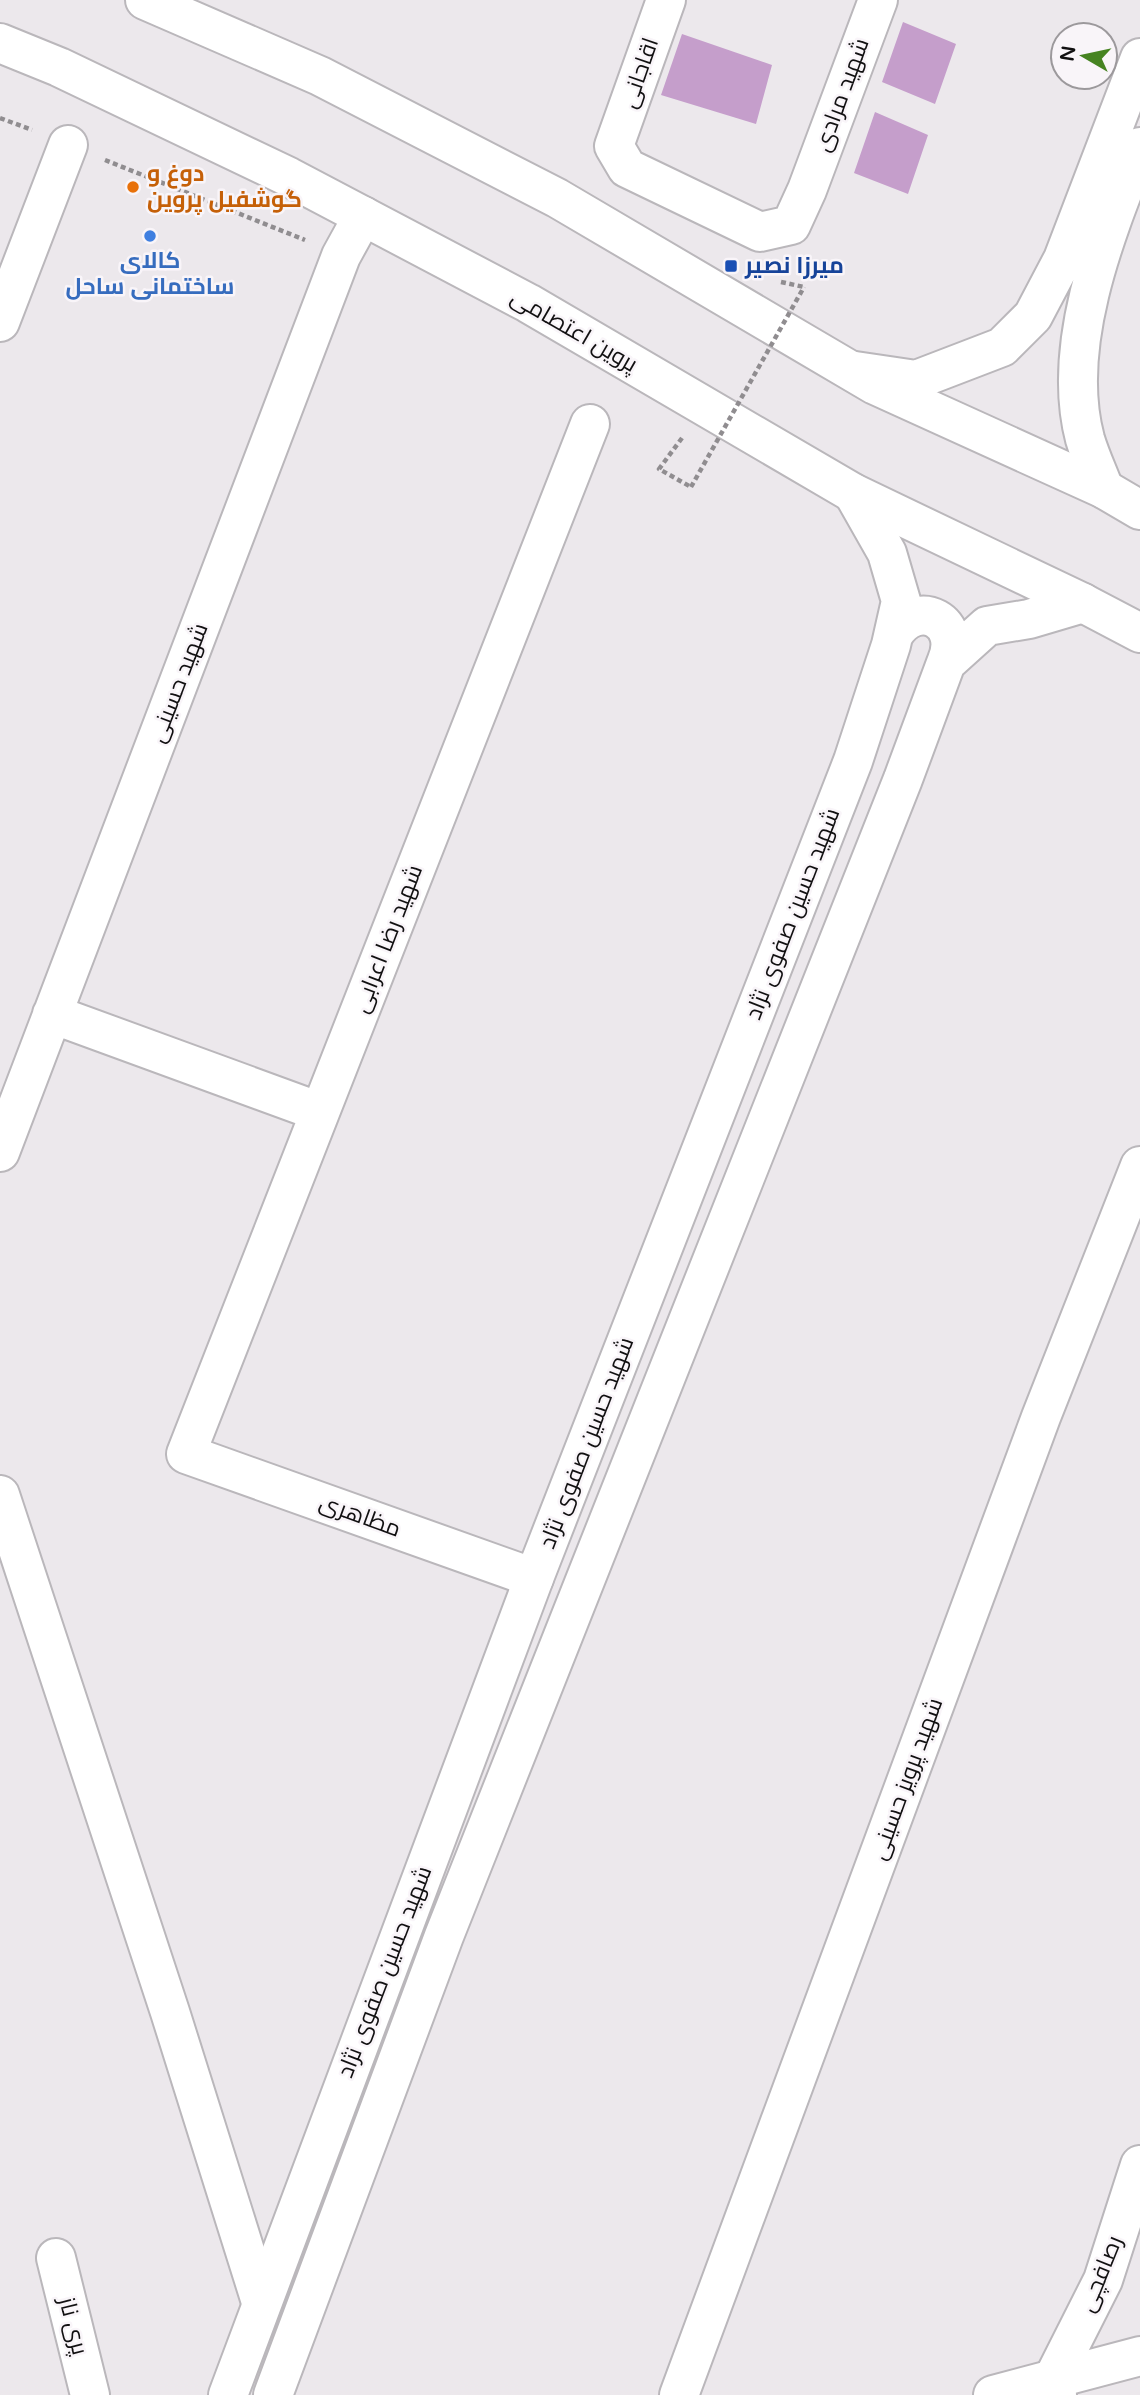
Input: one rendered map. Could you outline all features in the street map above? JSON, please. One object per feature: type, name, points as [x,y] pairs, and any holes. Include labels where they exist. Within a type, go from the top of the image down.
[{"type":"street","points":[[145,0],[320,76],[557,198],[874,384],[1104,489],[1140,510]]},
{"type":"street","name":"اقاجانی","points":[[614,146],[666,0]]},
{"type":"street","name":"شهید مرادی","points":[[614,146],[627,168],[760,232],[791,225],[807,190],[878,0]]},
{"type":"street","name":"پروین اعتصامی","points":[[0,43],[59,67],[289,177],[528,303],[853,493],[1140,633]]},
{"type":"street","points":[[1104,489],[1085,438],[1079,399],[1079,365],[1086,310],[1079,265],[1140,58]]},
{"type":"street","points":[[0,322],[68,145]]},
{"type":"street","points":[[850,370],[916,380],[1002,347],[1106,235],[1140,147]]},
{"type":"street","name":"شهید حسینی","points":[[0,1152],[341,256],[363,216]]},
{"type":"street","name":"شهید رضا اعرابی","points":[[186,1454],[590,424]]},
{"type":"street","name":"شهید حسین صفوی نژاد","points":[[231,2385],[534,1578],[853,761],[894,634],[901,601],[887,552],[853,493]]},
{"type":"street","name":"شهید حسین صفوی نژاد","points":[[275,2391],[444,1936],[893,804],[946,663],[987,626],[1029,619],[1083,603]]},
{"type":"street","points":[[894,634],[900,624],[920,615],[941,622],[952,641],[946,663]]},
{"type":"street","points":[[52,1014],[320,1112]]},
{"type":"street","name":"شهید پرویز حسینی","points":[[679,2395],[1041,1417],[1140,1166]]},
{"type":"street","name":"مظاهری","points":[[186,1454],[534,1578]]},
{"type":"street","points":[[0,1495],[161,1985],[261,2302]]},
{"type":"street","name":"رصافچی","points":[[1055,2387],[1103,2280],[1140,2165]]},
{"type":"street","name":"پری ناز","points":[[57,2258],[90,2395]]},
{"type":"street","points":[[992,2395],[1055,2387],[1140,2356]]},
{"type":"street","points":[[231,2385],[275,2391]]},
{"type":"path","points":[[0,118],[341,256]]},
{"type":"path","points":[[659,469],[691,487],[804,287],[780,282]]},
{"type":"building","points":[[903,22],[956,44],[935,104],[882,82]]},
{"type":"building","points":[[682,34],[772,65],[756,124],[661,95]]},
{"type":"building","points":[[875,112],[928,135],[908,194],[854,173]]},
{"type":"place","name":"دوغ و گوشفیل پروین","points":[[133,187]]},
{"type":"place","name":"کالای ساختمانی ساحل","points":[[150,236]]},
{"type":"place","name":"میرزا نصیر","points":[[731,266]]}]
